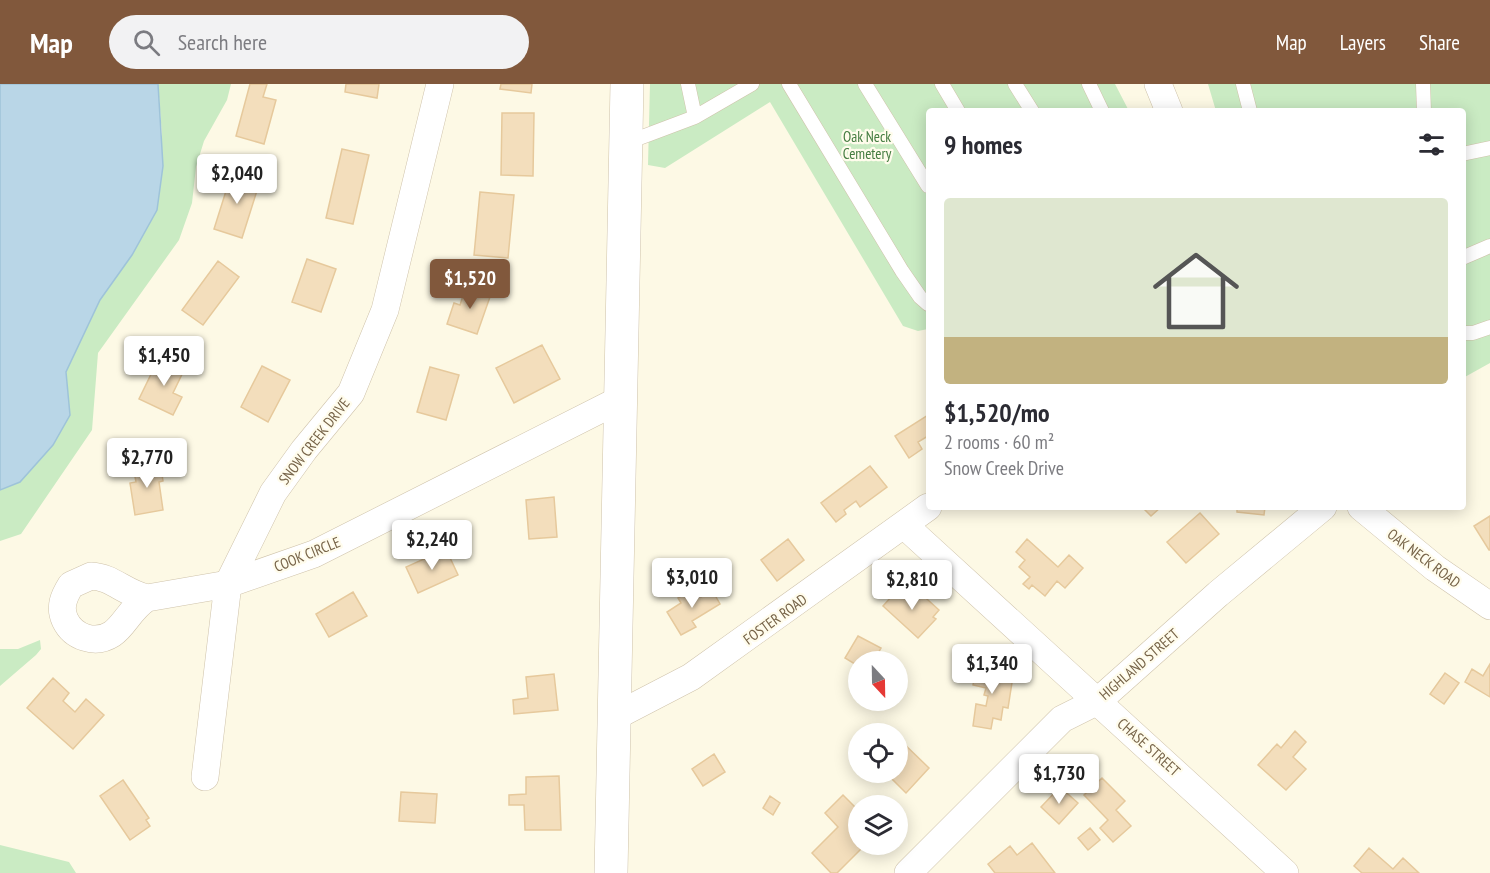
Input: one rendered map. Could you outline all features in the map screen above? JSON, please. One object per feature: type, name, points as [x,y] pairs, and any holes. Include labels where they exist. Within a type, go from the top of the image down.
[{"type":"street","name":"SNOW CREEK DRIVE","points":[[228,584],[273,493],[303,450],[351,393],[385,310],[440,84]]},
{"type":"street","points":[[611,873],[623,398],[627,84]]},
{"type":"street","points":[[1158,84],[1167,108]]},
{"type":"street","name":"COOK CIRCLE","points":[[147,598],[228,584],[315,554],[623,398]]},
{"type":"street","name":"FOSTER ROAD","points":[[614,717],[691,677],[905,526],[926,509]]},
{"type":"street","name":"HIGHLAND STREET","points":[[908,873],[1062,719],[1098,700],[1218,594],[1319,510]]},
{"type":"street","name":"OAK NECK ROAD","points":[[1366,510],[1427,562],[1488,599]]},
{"type":"street","name":"CHASE STREET","points":[[905,526],[1285,873]]},
{"type":"street","points":[[204,777],[228,584]]},
{"type":"lane","points":[[688,84],[695,117]]},
{"type":"lane","points":[[626,143],[695,117],[752,84]]},
{"type":"lane","points":[[789,84],[902,272],[920,297],[926,302]]},
{"type":"lane","points":[[865,84],[926,183]]},
{"type":"lane","points":[[942,84],[956,108]]},
{"type":"lane","points":[[1015,84],[1030,108]]},
{"type":"lane","points":[[1089,84],[1101,108]]},
{"type":"lane","points":[[1243,84],[1249,108]]},
{"type":"lane","points":[[1424,108],[1428,85]]},
{"type":"lane","points":[[1466,153],[1490,148]]},
{"type":"lane","points":[[1466,256],[1490,246]]},
{"type":"lane","points":[[1466,333],[1490,327]]},
{"type":"green space","points":[[158,84],[231,84],[227,100],[204,141],[196,167],[192,203],[179,240],[98,353],[92,430],[21,534],[0,541],[0,490],[20,482],[70,415],[66,372],[100,300],[132,255],[157,210],[162,135]]},
{"type":"green space","name":"Oak Neck Cemetery","points":[[650,84],[1115,84],[1127,108],[926,108],[926,329],[918,331],[903,326],[770,102],[665,168],[648,165]]},
{"type":"green space","points":[[1208,84],[1490,84],[1490,363],[1466,376],[1466,108],[1215,108]]},
{"type":"green space","points":[[40,640],[41,649],[36,655],[0,686],[0,649],[18,649]]},
{"type":"green space","points":[[0,845],[69,862],[76,873],[0,873]]},
{"type":"water","points":[[0,84],[158,84],[163,166],[157,210],[132,255],[100,300],[66,372],[70,415],[53,445],[20,482],[0,490]]},
{"type":"building","points":[[250,84],[267,84],[263,97],[276,100],[264,144],[236,136]]},
{"type":"building","points":[[346,84],[379,84],[377,98],[345,92]]},
{"type":"building","points":[[501,84],[532,84],[531,93],[500,89]]},
{"type":"building","points":[[502,113],[534,113],[533,176],[501,175]]},
{"type":"building","points":[[342,149],[369,155],[353,224],[326,218]]},
{"type":"building","points":[[232,172],[260,181],[242,238],[214,229]]},
{"type":"building","points":[[480,192],[514,195],[508,258],[474,255]]},
{"type":"building","points":[[307,259],[336,269],[321,312],[292,302]]},
{"type":"building","points":[[218,261],[239,277],[203,325],[182,310]]},
{"type":"building","points":[[466,286],[491,294],[477,334],[447,324],[454,303],[460,305]]},
{"type":"building","points":[[542,345],[560,379],[514,403],[496,368]]},
{"type":"building","points":[[173,358],[187,364],[173,393],[182,397],[173,415],[139,399],[157,362],[168,368]]},
{"type":"building","points":[[262,366],[290,380],[268,422],[241,407]]},
{"type":"building","points":[[430,367],[459,375],[446,420],[417,412]]},
{"type":"building","points":[[926,416],[926,437],[918,442],[922,449],[909,458],[895,436]]},
{"type":"building","points":[[160,462],[163,481],[159,482],[163,510],[135,515],[130,483],[136,482],[133,466]]},
{"type":"building","points":[[870,466],[887,487],[860,507],[856,501],[844,510],[846,514],[836,522],[821,503]]},
{"type":"building","points":[[554,497],[557,537],[529,539],[526,500]]},
{"type":"building","points":[[1145,510],[1158,510],[1151,516]]},
{"type":"building","points":[[1237,510],[1265,510],[1264,515],[1237,512]]},
{"type":"building","points":[[1200,513],[1219,534],[1186,563],[1167,542]]},
{"type":"building","points":[[1490,516],[1490,550],[1489,550],[1474,526]]},
{"type":"building","points":[[788,539],[804,560],[777,581],[761,560]]},
{"type":"building","points":[[1027,539],[1058,567],[1069,555],[1083,568],[1065,588],[1057,581],[1045,596],[1032,585],[1029,589],[1023,584],[1030,577],[1019,567],[1025,560],[1016,552]]},
{"type":"building","points":[[446,549],[458,575],[418,593],[406,567]]},
{"type":"building","points":[[901,586],[911,596],[917,590],[939,610],[933,617],[936,619],[918,638],[883,606]]},
{"type":"building","points":[[696,587],[701,597],[712,590],[720,604],[692,621],[696,627],[681,635],[667,612],[681,603],[678,598]]},
{"type":"building","points":[[353,592],[367,616],[329,637],[316,614]]},
{"type":"building","points":[[858,636],[881,648],[879,651],[849,651]]},
{"type":"building","points":[[1490,664],[1490,697],[1465,682],[1472,669],[1483,676]]},
{"type":"building","points":[[989,665],[1003,668],[1002,674],[1013,676],[1008,708],[1003,707],[1001,720],[993,718],[991,729],[973,726],[976,704],[986,706],[988,696],[984,695],[986,688],[973,685],[976,669],[988,672]]},
{"type":"building","points":[[1445,673],[1459,683],[1444,704],[1430,694]]},
{"type":"building","points":[[554,674],[558,710],[514,714],[513,700],[528,698],[526,677]]},
{"type":"building","points":[[53,678],[69,693],[63,701],[75,712],[86,699],[104,715],[73,749],[27,708]]},
{"type":"building","points":[[1295,731],[1306,742],[1293,757],[1306,769],[1286,790],[1258,765],[1277,744],[1281,748]]},
{"type":"building","points":[[908,748],[929,768],[906,793],[896,783],[908,783]]},
{"type":"building","points":[[714,754],[725,772],[703,786],[692,769]]},
{"type":"building","points":[[559,776],[561,830],[525,830],[524,805],[509,805],[509,795],[526,794],[526,777]]},
{"type":"building","points":[[1102,778],[1125,801],[1116,810],[1131,826],[1113,842],[1100,828],[1108,820],[1084,795]]},
{"type":"building","points":[[123,780],[149,818],[146,820],[150,826],[130,840],[100,796]]},
{"type":"building","points":[[1060,787],[1078,803],[1059,824],[1041,807]]},
{"type":"building","points":[[401,792],[437,794],[435,823],[399,821]]},
{"type":"building","points":[[843,795],[848,800],[848,855],[855,855],[837,873],[831,873],[812,853],[838,827],[825,813]]},
{"type":"building","points":[[770,796],[780,803],[773,815],[763,808]]},
{"type":"building","points":[[1090,828],[1100,840],[1088,850],[1078,838]]},
{"type":"building","points":[[1032,843],[1055,873],[995,873],[988,864],[1010,846],[1017,855]]},
{"type":"building","points":[[1369,848],[1393,869],[1403,858],[1419,873],[1362,873],[1354,866]]}]
